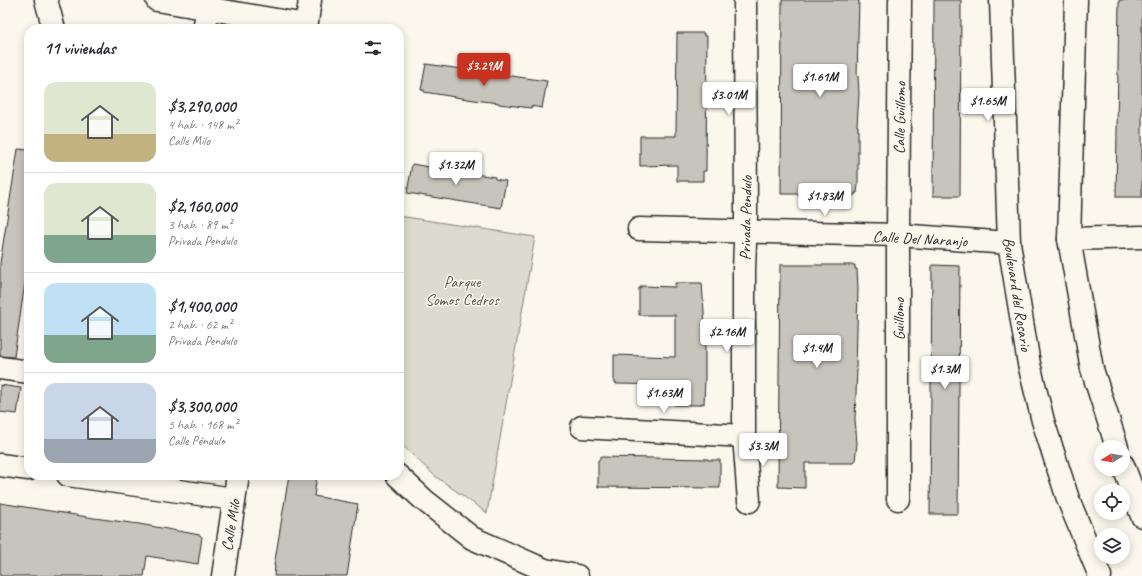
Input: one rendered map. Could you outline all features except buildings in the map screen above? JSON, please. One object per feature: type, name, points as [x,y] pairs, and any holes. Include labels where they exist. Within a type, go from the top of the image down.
[{"type":"street","points":[[46,0],[53,24]]},
{"type":"street","points":[[157,0],[206,19],[268,24]]},
{"type":"street","points":[[306,24],[310,0]]},
{"type":"street","name":"Privada Pendulo","points":[[745,0],[746,232],[744,278],[744,436],[749,500]]},
{"type":"street","name":"Calle Guillomo","points":[[898,236],[900,0]]},
{"type":"street","name":"Boulevard del Rosario","points":[[1001,0],[1009,243],[1029,364],[1044,421],[1068,499],[1100,576]]},
{"type":"street","points":[[1076,0],[1069,239],[1092,369],[1114,440]]},
{"type":"street","name":"Calle Del Naranjo","points":[[640,229],[898,236],[1009,243]]},
{"type":"street","name":"Guillomo","points":[[898,236],[898,499]]},
{"type":"street","points":[[1069,239],[1142,237]]},
{"type":"street","points":[[0,368],[24,371]]},
{"type":"street","points":[[582,427],[744,436]]},
{"type":"street","points":[[0,465],[24,468]]},
{"type":"street","points":[[1127,476],[1142,516]]},
{"type":"street","points":[[103,480],[234,499]]},
{"type":"street","name":"Calle Milo","points":[[223,576],[237,480]]},
{"type":"street","points":[[402,480],[424,500],[472,538],[544,573],[577,576]]},
{"type":"green space","name":"Parque Somos Cedros","points":[[404,217],[535,237],[487,513],[435,476],[404,447]]}]
